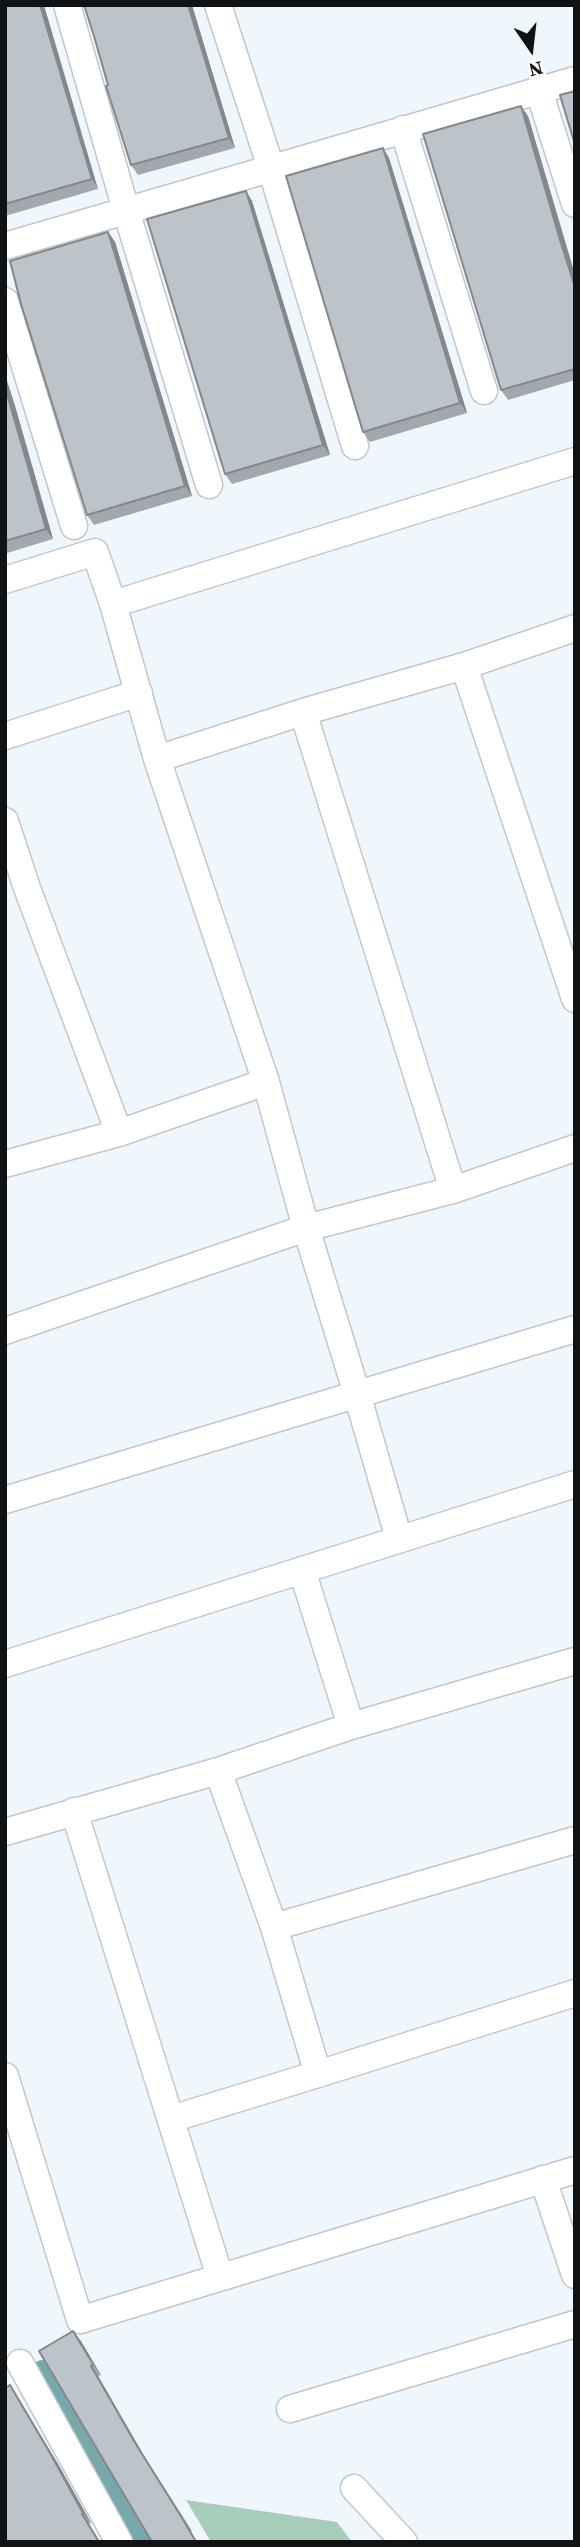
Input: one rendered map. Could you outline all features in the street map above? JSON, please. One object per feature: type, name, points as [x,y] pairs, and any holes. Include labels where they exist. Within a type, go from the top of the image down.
[{"type":"street","points":[[67,5],[209,485]]},
{"type":"street","points":[[218,5],[271,168],[355,446]]},
{"type":"street","points":[[5,246],[575,80]]},
{"type":"street","points":[[538,91],[575,204]]},
{"type":"street","points":[[403,129],[484,391]]},
{"type":"street","points":[[5,301],[74,526]]},
{"type":"street","points":[[113,604],[575,461]]},
{"type":"street","points":[[5,580],[95,552],[113,604],[157,759],[266,1082],[306,1228],[358,1394],[399,1539]]},
{"type":"street","points":[[157,759],[303,712],[464,666],[575,628]]},
{"type":"street","points":[[464,666],[575,999]]},
{"type":"street","points":[[5,736],[139,693]]},
{"type":"street","points":[[303,712],[453,1189]]},
{"type":"street","points":[[5,821],[16,891],[118,1133]]},
{"type":"street","points":[[5,1164],[118,1133],[266,1082]]},
{"type":"street","points":[[5,1331],[306,1228],[453,1189],[575,1148]]},
{"type":"street","points":[[5,1500],[575,1329]]},
{"type":"street","points":[[5,1664],[575,1484]]},
{"type":"street","points":[[302,1570],[351,1726]]},
{"type":"street","points":[[5,1832],[218,1771],[351,1726],[575,1661]]},
{"type":"street","points":[[218,1771],[274,1927],[318,2074]]},
{"type":"street","points":[[74,1811],[220,2277]]},
{"type":"street","points":[[274,1927],[575,1840]]},
{"type":"street","points":[[171,2119],[575,1993]]},
{"type":"street","points":[[5,2076],[80,2320],[575,2170]]},
{"type":"street","points":[[543,2179],[575,2275]]},
{"type":"street","points":[[290,2409],[575,2324]]},
{"type":"street","points":[[20,2363],[119,2542]]},
{"type":"street","points":[[354,2488],[404,2542]]},
{"type":"green space","points":[[186,2500],[337,2522],[352,2542],[211,2542]]},
{"type":"building","points":[[5,5],[40,5],[92,179],[5,204]]},
{"type":"building","points":[[84,5],[188,5],[229,138],[131,165]]},
{"type":"building","points":[[575,91],[575,145],[560,95]]},
{"type":"building","points":[[521,106],[575,287],[575,369],[501,390],[423,134]]},
{"type":"building","points":[[383,148],[460,403],[363,432],[286,176]]},
{"type":"building","points":[[246,191],[323,445],[225,474],[147,219]]},
{"type":"building","points":[[108,232],[185,486],[87,515],[10,261]]},
{"type":"building","points":[[5,387],[46,529],[5,541]]},
{"type":"building","points":[[73,2331],[137,2446],[196,2542],[152,2542],[39,2351]]},
{"type":"building","points":[[10,2385],[99,2542],[5,2542],[5,2388]]},
{"type":"waterway","points":[[43,2374],[136,2542]]}]
